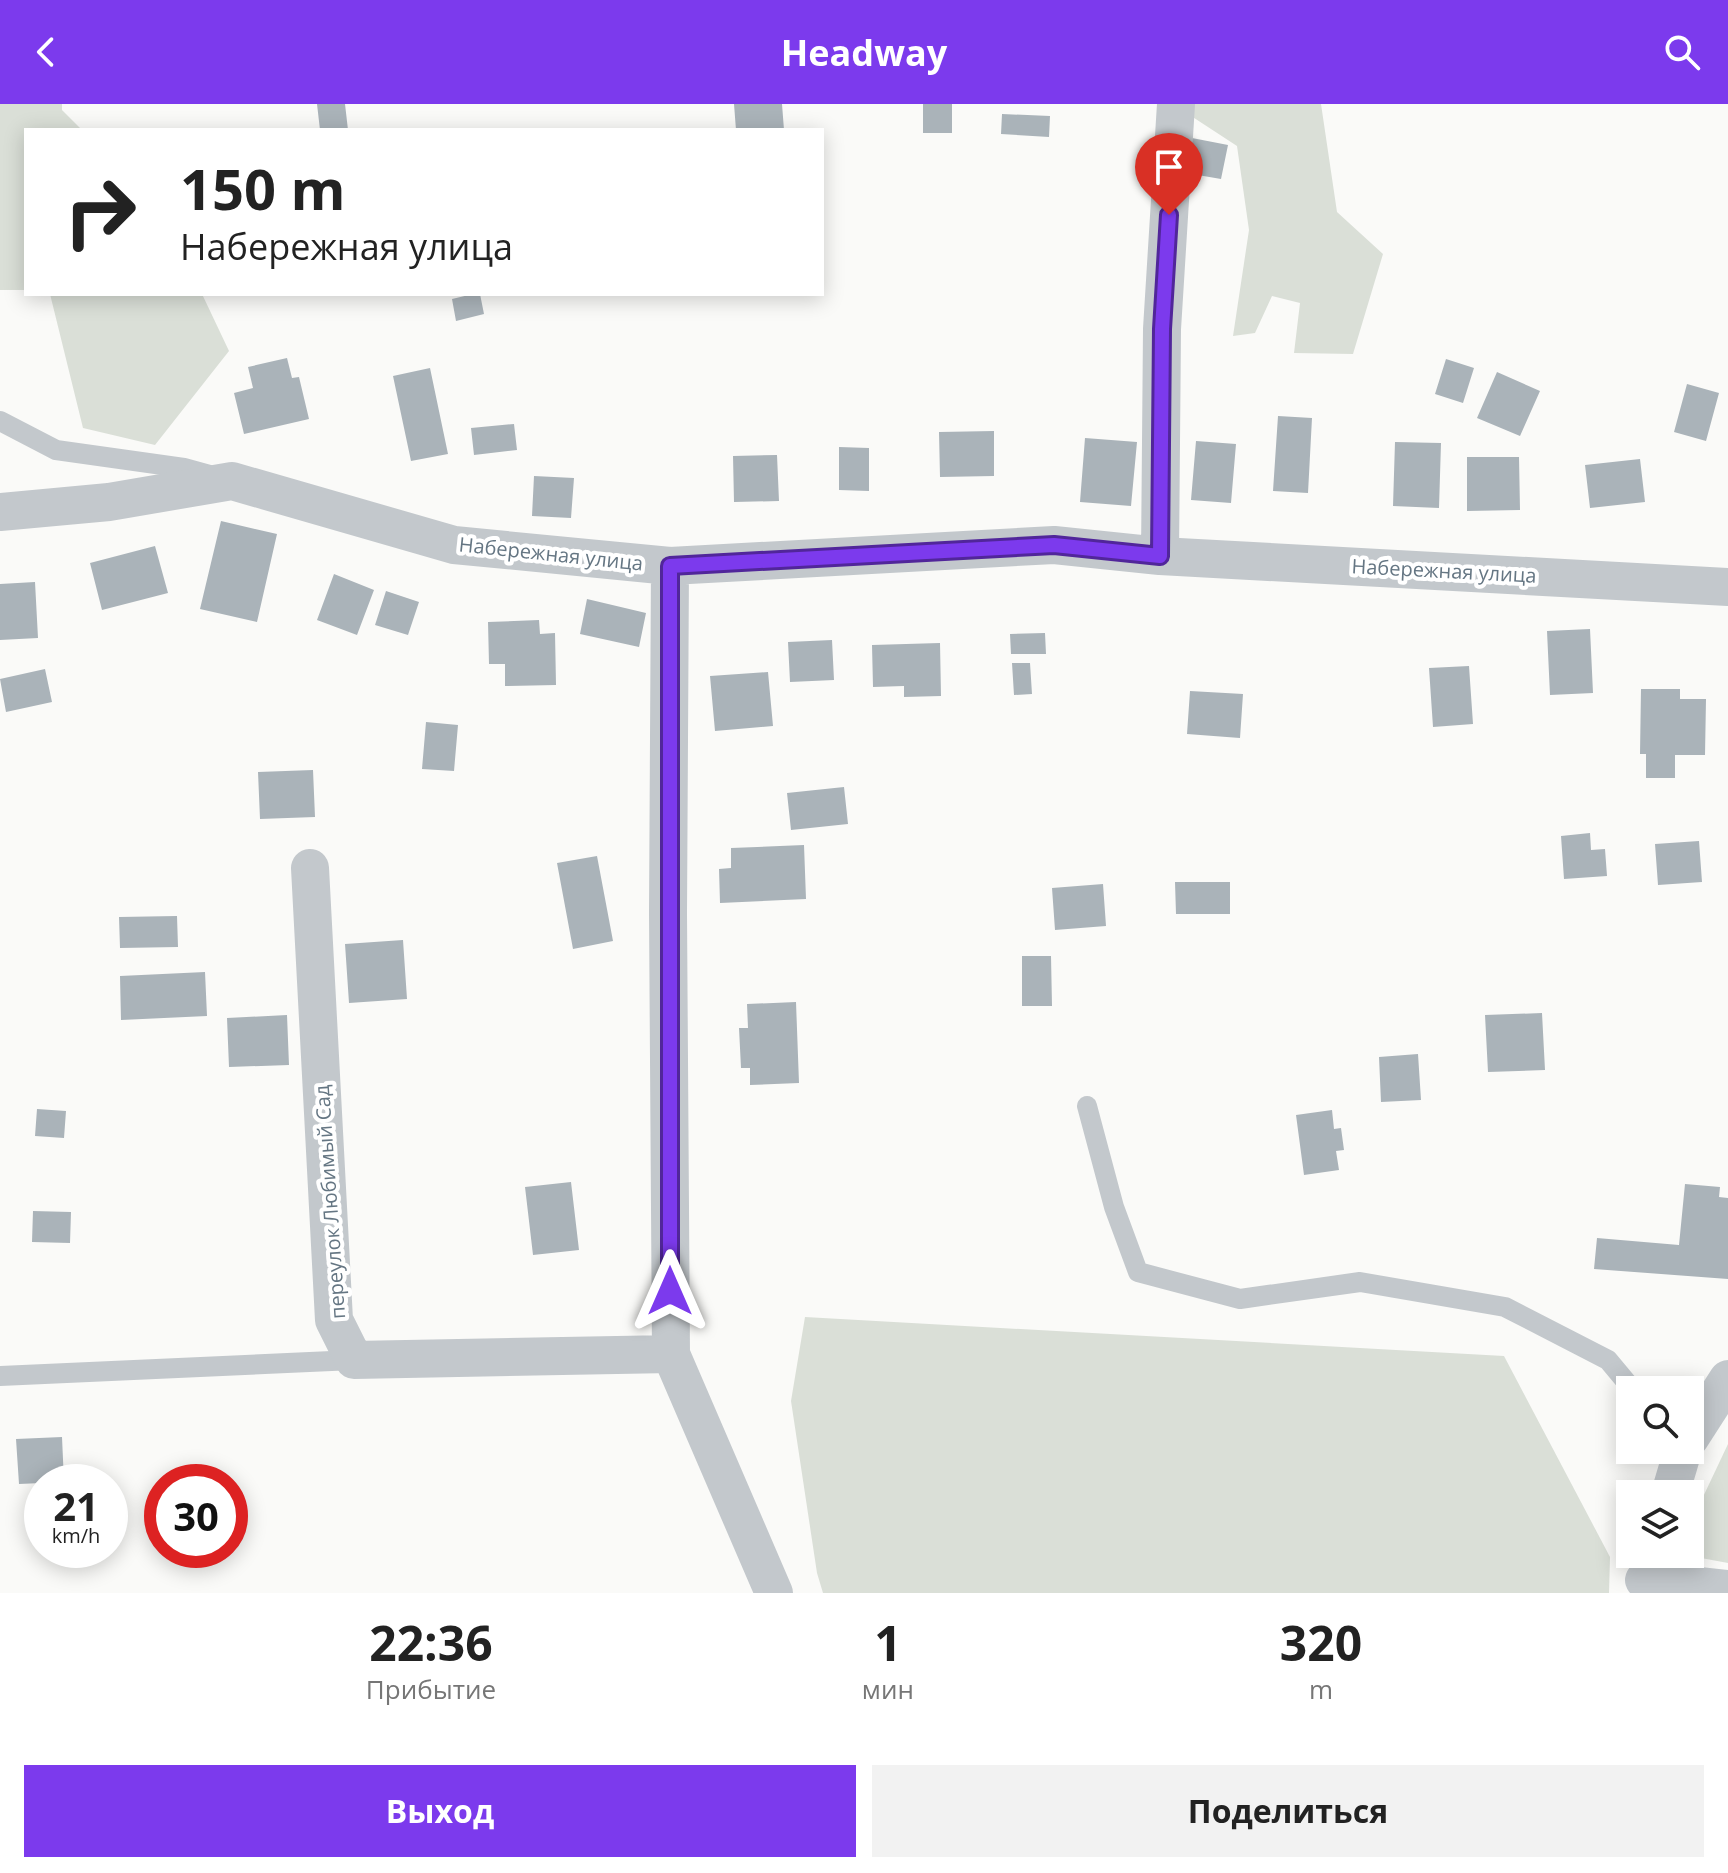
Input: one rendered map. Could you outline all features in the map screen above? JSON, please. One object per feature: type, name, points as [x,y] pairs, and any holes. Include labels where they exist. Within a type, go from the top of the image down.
[{"type":"street","points":[[1160,556],[1162,329],[1176,104]]},
{"type":"street","name":"Набережная улица","points":[[0,512],[109,502],[232,481],[454,545],[670,566],[1054,545],[1160,556],[1728,587]]},
{"type":"street","points":[[670,566],[668,913],[671,1354],[774,1593]]},
{"type":"street","name":"переулок Любимый Сад","points":[[310,868],[334,1320],[354,1360]]},
{"type":"street","points":[[354,1360],[671,1354]]},
{"type":"street","points":[[1704,1416],[1728,1379]]},
{"type":"street","points":[[1646,1576],[1728,1589]]},
{"type":"lane","points":[[0,421],[56,450],[184,468],[232,481]]},
{"type":"lane","points":[[1087,1106],[1114,1207],[1138,1272],[1240,1299],[1360,1282],[1505,1307],[1608,1360],[1621,1376]]},
{"type":"lane","points":[[0,1376],[354,1360]]},
{"type":"shaded area","points":[[0,104],[62,104],[62,110],[80,128],[24,128],[24,290],[0,290]]},
{"type":"shaded area","points":[[1187,104],[1321,104],[1337,212],[1383,254],[1353,354],[1294,353],[1300,303],[1272,296],[1255,333],[1233,336],[1249,230],[1237,146],[1185,112]]},
{"type":"shaded area","points":[[50,296],[203,296],[229,351],[155,445],[83,428]]},
{"type":"shaded area","points":[[805,1317],[1504,1356],[1610,1557],[1609,1593],[823,1593],[817,1573],[791,1401]]},
{"type":"shaded area","points":[[1728,1444],[1728,1563],[1704,1559],[1704,1495]]},
{"type":"building","points":[[317,104],[345,104],[348,128],[320,128]]},
{"type":"building","points":[[734,104],[782,104],[784,128],[736,128]]},
{"type":"building","points":[[923,104],[952,104],[952,133],[923,133]]},
{"type":"building","points":[[1002,114],[1050,116],[1049,137],[1001,134]]},
{"type":"building","points":[[1192,138],[1228,145],[1221,179],[1186,173]]},
{"type":"building","points":[[480,296],[484,314],[456,321],[452,299]]},
{"type":"building","points":[[287,358],[292,378],[299,377],[309,419],[244,434],[234,393],[253,388],[248,367]]},
{"type":"building","points":[[1446,359],[1474,368],[1463,403],[1435,394]]},
{"type":"building","points":[[430,368],[448,454],[411,461],[393,376]]},
{"type":"building","points":[[1497,372],[1540,391],[1520,436],[1477,418]]},
{"type":"building","points":[[1687,384],[1719,393],[1706,441],[1674,432]]},
{"type":"building","points":[[1278,416],[1312,418],[1308,493],[1273,491]]},
{"type":"building","points":[[514,424],[517,450],[474,455],[471,428]]},
{"type":"building","points":[[994,431],[994,476],[940,477],[939,432]]},
{"type":"building","points":[[1085,438],[1137,442],[1131,506],[1080,502]]},
{"type":"building","points":[[1196,441],[1236,444],[1231,503],[1191,500]]},
{"type":"building","points":[[1395,442],[1441,443],[1439,508],[1393,506]]},
{"type":"building","points":[[839,447],[869,448],[869,491],[839,490]]},
{"type":"building","points":[[777,455],[779,501],[734,502],[733,456]]},
{"type":"building","points":[[1467,457],[1519,457],[1520,510],[1467,511]]},
{"type":"building","points":[[1640,459],[1645,502],[1590,508],[1585,465]]},
{"type":"building","points":[[534,476],[574,478],[571,518],[532,516]]},
{"type":"building","points":[[221,521],[277,534],[257,622],[200,609]]},
{"type":"building","points":[[155,546],[168,593],[102,610],[90,563]]},
{"type":"building","points":[[334,574],[374,590],[357,635],[317,620]]},
{"type":"building","points":[[35,582],[38,638],[0,640],[0,584]]},
{"type":"building","points":[[386,591],[419,602],[408,635],[375,625]]},
{"type":"building","points":[[587,599],[646,613],[639,647],[580,634]]},
{"type":"building","points":[[539,620],[540,634],[555,633],[556,685],[505,686],[505,664],[489,664],[488,622]]},
{"type":"building","points":[[1590,629],[1593,693],[1550,695],[1547,631]]},
{"type":"building","points":[[1045,633],[1046,654],[1011,654],[1010,634]]},
{"type":"building","points":[[832,640],[834,680],[790,682],[788,642]]},
{"type":"building","points":[[940,643],[941,696],[904,697],[904,686],[873,687],[872,645]]},
{"type":"building","points":[[1012,663],[1030,663],[1032,694],[1014,695]]},
{"type":"building","points":[[1469,666],[1473,724],[1433,727],[1429,668]]},
{"type":"building","points":[[45,669],[52,702],[6,712],[0,679]]},
{"type":"building","points":[[768,672],[773,726],[715,731],[710,676]]},
{"type":"building","points":[[1641,689],[1680,689],[1680,699],[1706,699],[1705,755],[1675,755],[1675,778],[1646,778],[1646,754],[1640,754]]},
{"type":"building","points":[[1190,691],[1243,694],[1240,738],[1187,734]]},
{"type":"building","points":[[426,722],[458,725],[454,771],[422,769]]},
{"type":"building","points":[[313,770],[315,817],[260,819],[258,772]]},
{"type":"building","points":[[844,787],[848,824],[791,830],[787,793]]},
{"type":"building","points":[[1590,833],[1591,850],[1605,849],[1607,876],[1564,879],[1561,836]]},
{"type":"building","points":[[1699,841],[1702,882],[1658,885],[1655,844]]},
{"type":"building","points":[[804,845],[806,899],[720,903],[719,869],[731,868],[731,848]]},
{"type":"building","points":[[597,856],[613,941],[573,949],[557,863]]},
{"type":"building","points":[[1175,882],[1230,882],[1230,914],[1176,914]]},
{"type":"building","points":[[1103,884],[1106,926],[1055,930],[1052,888]]},
{"type":"building","points":[[177,916],[178,947],[120,948],[119,917]]},
{"type":"building","points":[[403,940],[407,999],[349,1003],[345,944]]},
{"type":"building","points":[[1022,956],[1051,956],[1052,1006],[1022,1006]]},
{"type":"building","points":[[205,972],[207,1016],[121,1020],[120,976]]},
{"type":"building","points":[[796,1002],[799,1083],[750,1085],[750,1068],[741,1068],[739,1028],[748,1028],[747,1004]]},
{"type":"building","points":[[1542,1013],[1545,1070],[1488,1072],[1485,1015]]},
{"type":"building","points":[[287,1015],[289,1065],[229,1067],[227,1018]]},
{"type":"building","points":[[1418,1054],[1421,1100],[1381,1102],[1379,1057]]},
{"type":"building","points":[[37,1109],[66,1111],[64,1138],[35,1136]]},
{"type":"building","points":[[1332,1110],[1334,1129],[1341,1128],[1344,1150],[1336,1151],[1339,1170],[1304,1175],[1296,1115]]},
{"type":"building","points":[[571,1182],[579,1250],[533,1255],[525,1187]]},
{"type":"building","points":[[1685,1184],[1720,1187],[1719,1197],[1728,1198],[1728,1279],[1594,1269],[1597,1238],[1679,1245]]},
{"type":"building","points":[[33,1211],[71,1212],[70,1243],[32,1242]]},
{"type":"building","points":[[62,1437],[63,1464],[24,1464],[24,1484],[19,1484],[16,1439]]},
{"type":"route","points":[[670,1291],[670,566],[1054,545],[1160,556],[1162,329],[1169,215]]}]
